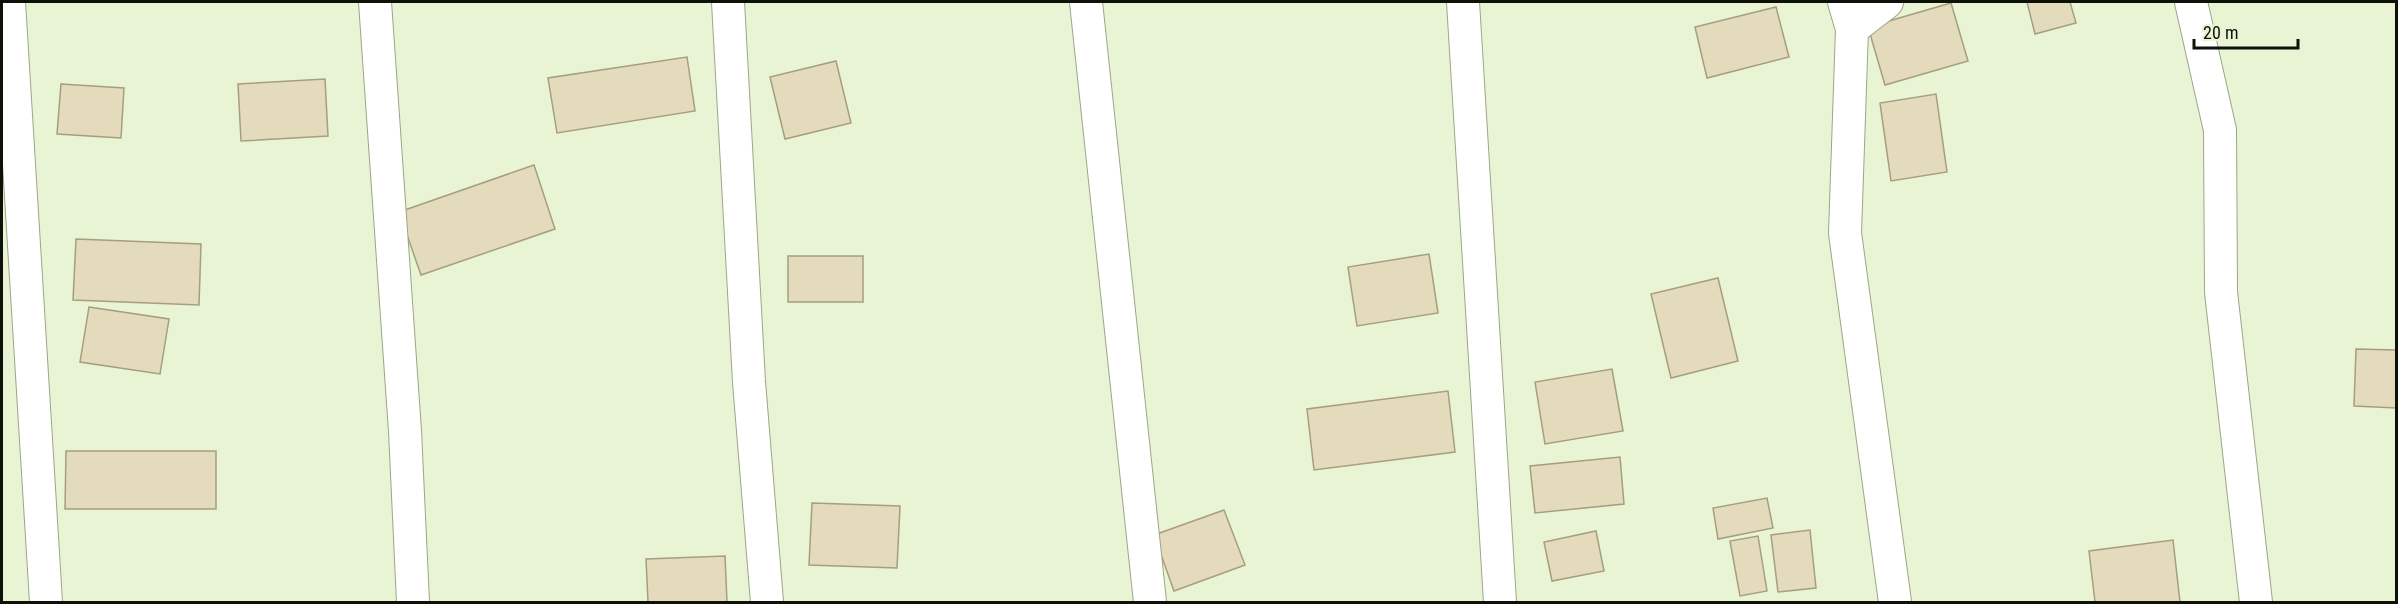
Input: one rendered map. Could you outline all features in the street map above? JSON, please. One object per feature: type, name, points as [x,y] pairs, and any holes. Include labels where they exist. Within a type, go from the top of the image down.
[{"type":"street","points":[[9,2],[46,603]]},
{"type":"street","points":[[375,2],[404,419],[413,603]]},
{"type":"street","points":[[728,2],[749,382],[767,603]]},
{"type":"street","points":[[1086,2],[1150,603]]},
{"type":"street","points":[[1462,2],[1500,603]]},
{"type":"street","points":[[1887,2],[1848,15],[1845,233],[1895,603]]},
{"type":"street","points":[[2191,2],[2220,130],[2221,291],[2256,603]]},
{"type":"building","points":[[2027,2],[2070,2],[2076,23],[2035,34]]},
{"type":"building","points":[[1951,3],[1968,61],[1885,85],[1868,27]]},
{"type":"building","points":[[1776,7],[1789,57],[1707,78],[1695,27]]},
{"type":"building","points":[[687,57],[695,111],[557,133],[548,78]]},
{"type":"building","points":[[836,61],[851,123],[785,139],[770,77]]},
{"type":"building","points":[[325,79],[328,136],[241,141],[238,84]]},
{"type":"building","points":[[61,84],[124,88],[121,138],[57,134]]},
{"type":"building","points":[[1936,94],[1947,172],[1891,181],[1880,103]]},
{"type":"building","points":[[534,165],[555,229],[421,275],[399,212]]},
{"type":"building","points":[[76,239],[201,244],[199,305],[73,300]]},
{"type":"building","points":[[1429,254],[1438,313],[1357,326],[1348,267]]},
{"type":"building","points":[[788,256],[863,256],[863,302],[788,302]]},
{"type":"building","points":[[1718,278],[1738,361],[1671,378],[1651,294]]},
{"type":"building","points":[[89,307],[169,319],[160,374],[80,362]]},
{"type":"building","points":[[2356,349],[2396,350],[2396,408],[2354,406]]},
{"type":"building","points":[[1612,369],[1623,431],[1545,444],[1535,382]]},
{"type":"building","points":[[1448,391],[1455,452],[1314,470],[1307,409]]},
{"type":"building","points":[[66,451],[216,451],[216,509],[65,509]]},
{"type":"building","points":[[1620,457],[1624,504],[1535,513],[1530,466]]},
{"type":"building","points":[[1767,498],[1773,528],[1718,539],[1713,508]]},
{"type":"building","points":[[812,503],[900,506],[897,568],[809,565]]},
{"type":"building","points":[[1224,510],[1245,565],[1174,591],[1154,535]]},
{"type":"building","points":[[1810,530],[1816,588],[1778,592],[1771,535]]},
{"type":"building","points":[[1596,531],[1604,571],[1552,581],[1544,542]]},
{"type":"building","points":[[1758,536],[1767,591],[1740,596],[1730,541]]},
{"type":"building","points":[[2173,540],[2180,602],[2095,602],[2089,551]]},
{"type":"building","points":[[725,556],[727,602],[648,602],[646,559]]}]
